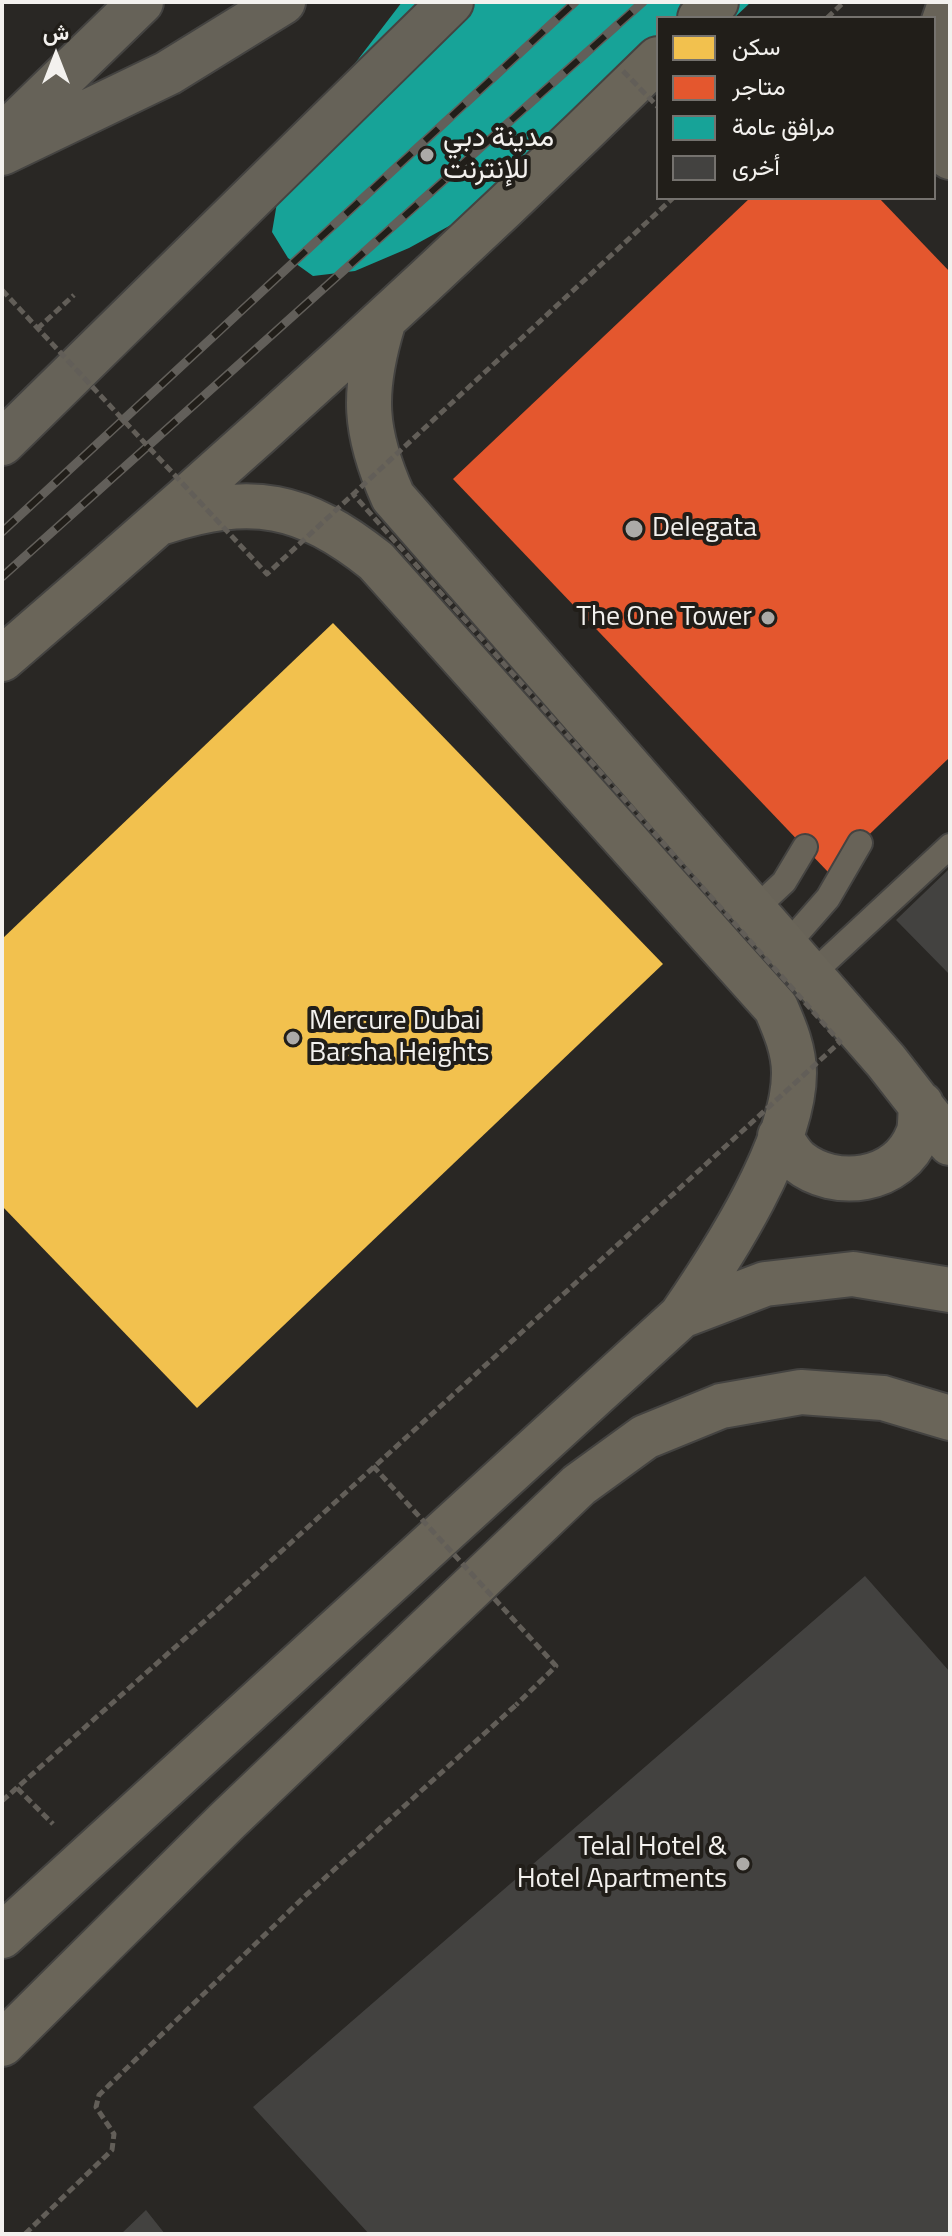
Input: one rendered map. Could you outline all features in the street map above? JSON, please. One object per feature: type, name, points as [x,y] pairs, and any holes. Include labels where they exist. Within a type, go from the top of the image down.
[{"type":"highway","points":[[2,137],[141,2]]},
{"type":"highway","points":[[2,153],[168,73],[283,2]]},
{"type":"highway","points":[[2,443],[451,2]]},
{"type":"street","points":[[936,89],[943,24],[950,4]]},
{"type":"street","points":[[2,659],[163,522],[383,323],[640,65]]},
{"type":"street","points":[[936,128],[950,157]]},
{"type":"street","points":[[383,323],[370,366],[367,411],[375,456],[393,497],[799,961],[921,1104],[950,1143]]},
{"type":"street","points":[[2,1936],[681,1316],[736,1229],[780,1136],[791,1105],[795,1072],[790,1039],[776,1008],[376,561],[340,532],[298,513],[268,507],[208,507],[163,522]]},
{"type":"street","points":[[780,1136],[796,1159],[821,1175],[850,1181],[878,1174],[902,1159],[918,1134],[921,1104]]},
{"type":"street","points":[[681,1316],[765,1284],[853,1274],[950,1290]]},
{"type":"street","points":[[2,2044],[228,1820],[579,1485],[645,1437],[721,1406],[801,1392],[883,1398],[950,1418]]},
{"type":"lane","points":[[799,961],[828,898],[860,843]]},
{"type":"lane","points":[[799,961],[950,846]]},
{"type":"lane","points":[[754,910],[784,882],[805,847]]},
{"type":"path","points":[[829,16],[844,2]]},
{"type":"path","points":[[640,65],[656,102]]},
{"type":"path","points":[[2,290],[267,574],[671,200]]},
{"type":"path","points":[[2,1801],[217,1610],[840,1042],[353,494]]},
{"type":"path","points":[[25,2234],[112,2150],[114,2134],[96,2107],[99,2095],[305,1896],[556,1666],[373,1466]]},
{"type":"building: سكن","name":"Mercure Dubai Barsha Heights","points":[[333,623],[663,964],[197,1408],[2,1206],[2,939]]},
{"type":"building: متاجر","name":"The One Tower","points":[[748,200],[881,200],[950,272],[950,757],[829,873],[453,479]]},
{"type":"building: مرافق عامة","name":"مدينة دبي للإنترنت","points":[[402,2],[751,2],[736,16],[656,16],[656,81],[471,214],[409,248],[355,271],[313,276],[288,258],[272,232],[279,191],[343,79]]},
{"type":"building: أخرى","points":[[950,868],[950,975],[896,920]]},
{"type":"building: أخرى","name":"Telal Hotel & Hotel Apartments","points":[[865,1576],[950,1672],[950,2234],[369,2234],[253,2107]]},
{"type":"building: أخرى","points":[[146,2210],[165,2234],[121,2234]]},
{"type":"railway","points":[[2,532],[575,2]]},
{"type":"railway","points":[[2,577],[643,2]]},
{"type":"place","name":"مدينة دبي للإنترنت","points":[[427,155]]},
{"type":"place","name":"Delegata","points":[[634,529]]},
{"type":"place","name":"The One Tower","points":[[768,618]]},
{"type":"place","name":"Mercure Dubai Barsha Heights","points":[[293,1038]]},
{"type":"place","name":"Telal Hotel & Hotel Apartments","points":[[743,1864]]}]
